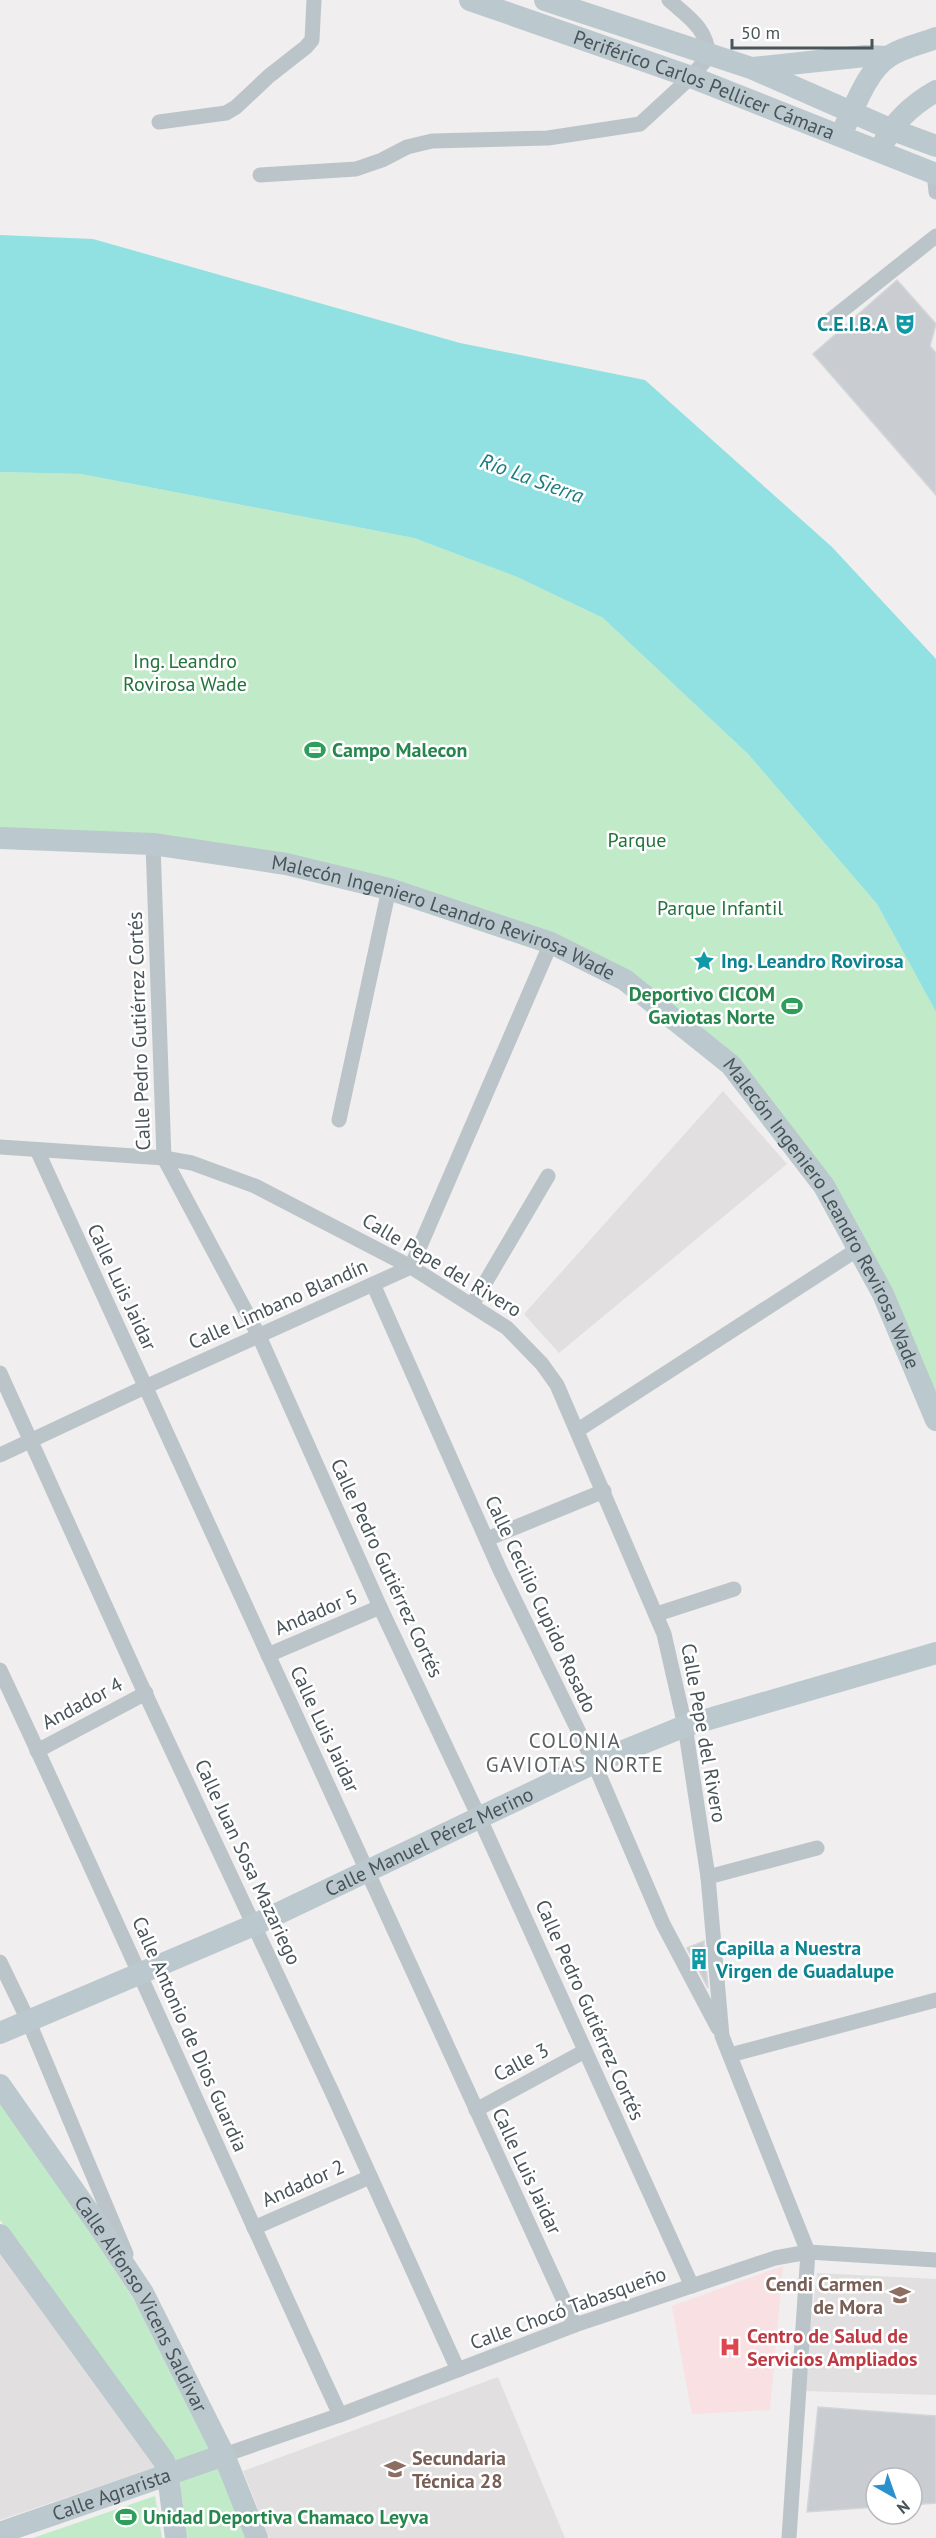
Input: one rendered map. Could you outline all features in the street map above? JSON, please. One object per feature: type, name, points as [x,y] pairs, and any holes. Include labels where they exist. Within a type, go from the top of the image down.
[{"type":"main road","name":"Periférico Carlos Pellicer Cámara","points":[[470,0],[691,77],[842,135],[935,179]]},
{"type":"main road","name":"Periférico Carlos Pellicer Cámara","points":[[545,0],[751,68],[852,113],[936,146]]},
{"type":"main road","points":[[842,135],[877,68],[888,57],[936,38]]},
{"type":"main road","points":[[751,68],[865,56],[888,57]]},
{"type":"main road","points":[[879,151],[890,129],[908,110],[936,92]]},
{"type":"main road","name":"Malecón Ingeniero Leandro Revirosa Wade","points":[[0,838],[153,844],[286,864],[389,889],[551,943],[625,980],[731,1065],[824,1186],[883,1294],[936,1420]]},
{"type":"main road","name":"Calle Manuel Pérez Merino","points":[[0,2033],[254,1925],[594,1763],[685,1725],[936,1653]]},
{"type":"main road","name":"Calle Alfonso Vicens Saldivar","points":[[0,2085],[143,2293],[224,2455],[257,2538]]},
{"type":"main road","points":[[0,2235],[164,2462],[168,2475],[176,2538]]},
{"type":"main road","name":"Calle Agrarista","points":[[0,2533],[224,2455]]},
{"type":"street","points":[[159,122],[226,113],[236,107],[312,40],[314,0]]},
{"type":"street","points":[[260,175],[356,169],[382,160],[407,147],[432,141],[548,138],[640,124],[691,77],[709,56],[708,42],[702,29],[669,0]]},
{"type":"street","points":[[824,325],[936,236]]},
{"type":"street","name":"Calle Pedro Gutiérrez Cortés","points":[[153,844],[164,1158],[259,1336],[380,1607],[480,1819],[692,2286]]},
{"type":"street","points":[[339,1120],[389,889]]},
{"type":"street","points":[[411,1267],[551,943]]},
{"type":"street","name":"Calle Pepe del Rivero","points":[[0,1147],[164,1158],[192,1163],[255,1186],[411,1267],[472,1305],[517,1336],[557,1385],[657,1614],[667,1644],[685,1725],[708,1877],[722,2036],[808,2252],[789,2538]]},
{"type":"street","name":"Calle Luis Jaidar","points":[[37,1150],[575,2325]]},
{"type":"street","points":[[472,1305],[548,1176]]},
{"type":"street","points":[[578,1430],[858,1249]]},
{"type":"street","name":"Calle Limbano Blandín","points":[[0,1455],[144,1387],[411,1267]]},
{"type":"street","name":"Calle Cecilio Cupido Rosado","points":[[373,1284],[487,1539],[594,1763],[663,1924],[722,2036]]},
{"type":"street","name":"Calle Juan Sosa Mazariego","points":[[0,1373],[458,2370]]},
{"type":"street","points":[[487,1539],[604,1491]]},
{"type":"street","points":[[657,1614],[734,1589]]},
{"type":"street","name":"Andador 5","points":[[268,1655],[380,1607]]},
{"type":"street","name":"Calle Antonio de Dios Guardia","points":[[0,1670],[141,1972],[254,2228],[340,2415]]},
{"type":"street","name":"Andador 4","points":[[37,1751],[146,1693]]},
{"type":"street","points":[[708,1877],[817,1848]]},
{"type":"street","points":[[0,1962],[28,2020],[143,2293]]},
{"type":"street","points":[[730,2055],[936,2000]]},
{"type":"street","name":"Calle 3","points":[[476,2110],[585,2051]]},
{"type":"street","name":"Andador 2","points":[[254,2228],[370,2177]]},
{"type":"street","name":"Calle Chocó Tabasqueño","points":[[224,2455],[340,2415],[575,2325],[775,2258],[808,2252],[936,2260]]},
{"type":"shaded area","points":[[723,1091],[787,1164],[559,1353],[524,1314]]},
{"type":"shaded area","points":[[0,2252],[159,2466],[0,2520]]},
{"type":"shaded area","points":[[783,2266],[770,2410],[692,2414],[672,2306]]},
{"type":"shaded area","points":[[817,2273],[936,2279],[936,2395],[803,2391]]},
{"type":"shaded area","points":[[498,2377],[565,2538],[269,2538],[243,2471]]},
{"type":"green space","name":"Ing. Leandro Rovirosa Wade","points":[[0,472],[81,474],[414,538],[517,577],[603,618],[748,754],[877,904],[936,1012],[936,1423],[858,1249],[731,1065],[625,980],[286,864],[0,838]]},
{"type":"green space","points":[[0,2099],[49,2169],[152,2328],[213,2450],[174,2462],[0,2220]]},
{"type":"green space","points":[[221,2466],[250,2538],[187,2538],[180,2480]]},
{"type":"green space","name":"Unidad Deportiva Chamaco Leyva","points":[[155,2496],[162,2538],[33,2538]]},
{"type":"water","name":"Río La Sierra","points":[[0,235],[93,239],[460,343],[645,380],[832,547],[936,659],[936,1012],[877,904],[748,754],[603,618],[517,577],[414,538],[81,474],[0,472]]},
{"type":"building","points":[[897,280],[936,324],[930,346],[936,353],[936,495],[813,354]]},
{"type":"building","name":"Capilla a Nuestra Virgen de Guadalupe","points":[[704,1941],[704,1944],[708,1988],[687,1948]]},
{"type":"building","points":[[818,2407],[936,2416],[936,2503],[924,2504],[924,2466],[864,2466],[864,2508],[807,2512]]},
{"type":"place","name":"C.E.I.B.A","points":[[905,324]]},
{"type":"place","name":"Campo Malecon","points":[[315,750]]},
{"type":"place","name":"Ing. Leandro Rovirosa","points":[[704,961]]},
{"type":"place","name":"Deportivo CICOM Gaviotas Norte","points":[[792,1006]]},
{"type":"place","name":"Capilla a Nuestra Virgen de Guadalupe","points":[[699,1959]]},
{"type":"place","name":"Cendi Carmen de Mora","points":[[900,2295]]},
{"type":"place","name":"Centro de Salud de Servicios Ampliados","points":[[730,2347]]},
{"type":"place","name":"Secundaria Técnica 28","points":[[395,2469]]},
{"type":"place","name":"Unidad Deportiva Chamaco Leyva","points":[[126,2517]]},
{"type":"district","name":"COLONIA GAVIOTAS NORTE","points":[[575,1752]]},
{"type":"park label","name":"Parque","points":[[637,840]]},
{"type":"park label","name":"Parque Infantil","points":[[720,908]]}]
